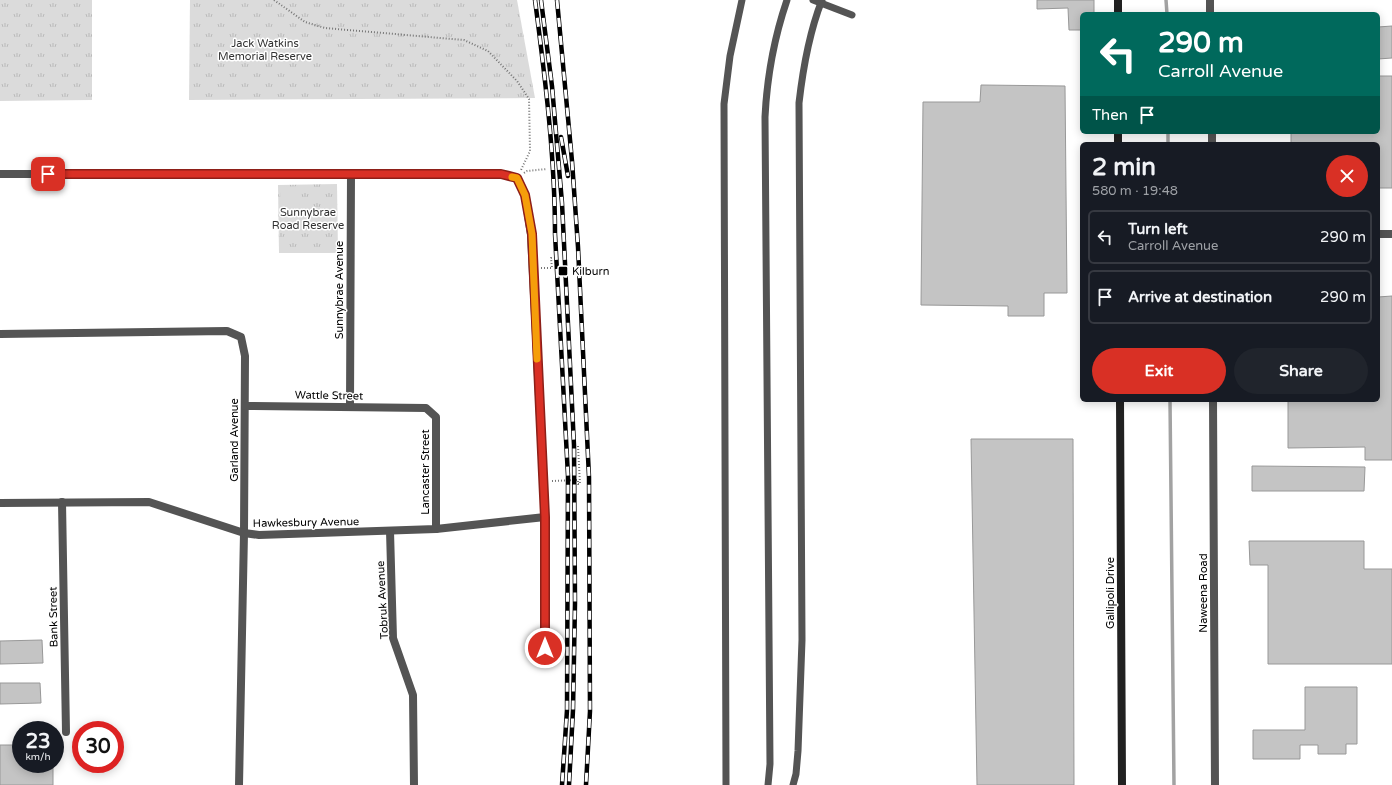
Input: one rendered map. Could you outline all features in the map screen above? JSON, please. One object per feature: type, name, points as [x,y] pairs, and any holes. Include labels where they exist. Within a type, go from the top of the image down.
[{"type":"street","points":[[1118,0],[1118,12]]},
{"type":"street","points":[[1210,0],[1210,12]]},
{"type":"street","points":[[0,174],[501,174],[517,178],[525,195],[532,234],[545,517],[545,663]]},
{"type":"street","name":"Sunnybrae Avenue","points":[[350,407],[351,174]]},
{"type":"street","points":[[1380,234],[1392,234]]},
{"type":"street","name":"Garland Avenue","points":[[0,334],[227,331],[241,337],[245,356],[245,406],[239,785]]},
{"type":"street","name":"Gallipoli Drive","points":[[1120,402],[1122,785]]},
{"type":"street","name":"Naweena Road","points":[[1214,402],[1215,785]]},
{"type":"street","name":"Wattle Street","points":[[245,406],[414,407]]},
{"type":"street","name":"Lancaster Street","points":[[414,407],[426,408],[436,417],[436,529]]},
{"type":"street","name":"Bank Street","points":[[62,502],[66,732]]},
{"type":"street","name":"Hawkesbury Avenue","points":[[0,504],[149,502],[244,533],[259,535],[436,529],[545,517]]},
{"type":"street","name":"Tobruk Avenue","points":[[390,531],[393,638],[413,696],[414,785]]},
{"type":"lane","points":[[726,785],[724,104],[730,56],[742,0]]},
{"type":"lane","points":[[768,785],[770,756],[765,117],[772,51],[786,0]]},
{"type":"lane","points":[[813,0],[852,15]]},
{"type":"lane","points":[[793,785],[796,774],[798,751],[802,640],[799,103],[806,56],[821,2]]},
{"type":"path","points":[[274,0],[305,22],[325,28],[464,40],[488,51],[517,81],[529,98],[530,151],[526,161]]},
{"type":"path","points":[[517,178],[526,171],[547,169]]},
{"type":"path","points":[[533,268],[552,268],[551,258],[554,258]]},
{"type":"path","points":[[543,481],[578,480],[578,484],[580,484],[578,446]]},
{"type":"green space","points":[[0,0],[92,0],[92,100],[0,101]]},
{"type":"green space","name":"Jack Watkins Memorial Reserve","points":[[190,0],[517,0],[535,98],[189,100]]},
{"type":"green space","name":"Sunnybrae Road Reserve","points":[[337,184],[338,253],[279,253],[278,185]]},
{"type":"green space","points":[[304,186],[300,207],[304,228],[281,228],[280,187]]},
{"type":"building","points":[[1037,0],[1094,0],[1094,12],[1080,12],[1080,30],[1069,30],[1068,8],[1037,9]]},
{"type":"building","points":[[1392,26],[1392,58],[1380,59],[1380,27]]},
{"type":"building","points":[[1380,76],[1392,76],[1392,188],[1380,188],[1380,142],[1291,142],[1291,134],[1380,134]]},
{"type":"building","points":[[981,85],[1065,86],[1067,293],[1044,293],[1044,316],[1008,316],[1008,306],[921,305],[923,102],[980,102]]},
{"type":"building","points":[[1392,296],[1392,460],[1365,460],[1365,447],[1288,448],[1288,402],[1380,402],[1380,297]]},
{"type":"building","points":[[971,439],[1073,439],[1074,785],[977,785]]},
{"type":"building","points":[[1252,466],[1365,467],[1364,491],[1252,491]]},
{"type":"building","points":[[1249,541],[1364,541],[1364,569],[1392,569],[1392,664],[1268,664],[1268,565],[1250,565]]},
{"type":"building","points":[[42,640],[43,663],[0,664],[0,641]]},
{"type":"building","points":[[0,683],[40,683],[41,703],[0,704]]},
{"type":"building","points":[[1305,687],[1357,687],[1357,744],[1346,744],[1346,754],[1318,754],[1318,745],[1300,745],[1300,759],[1253,759],[1253,730],[1305,730]]},
{"type":"building","points":[[0,745],[12,745],[12,773],[53,773],[53,785],[0,785]]},
{"type":"waterway","points":[[1166,0],[1167,12]]},
{"type":"waterway","points":[[1168,134],[1168,142]]},
{"type":"waterway","points":[[1170,402],[1174,785]]},
{"type":"railway","points":[[535,0],[546,87],[551,146],[568,476],[567,710],[562,785]]},
{"type":"railway","points":[[541,0],[552,86],[562,203],[574,445],[575,603],[573,710],[569,785]]},
{"type":"railway","points":[[557,0],[572,161],[578,247],[589,477],[590,711],[586,785]]},
{"type":"railway","points":[[561,137],[568,176]]},
{"type":"slow traffic","points":[[512,177],[517,178],[525,195],[532,234],[537,359]]},
{"type":"place","name":"Kilburn","points":[[563,271]]},
{"type":"route","points":[[48,174],[501,174],[517,178],[525,195],[532,234],[545,517],[545,648]]}]
